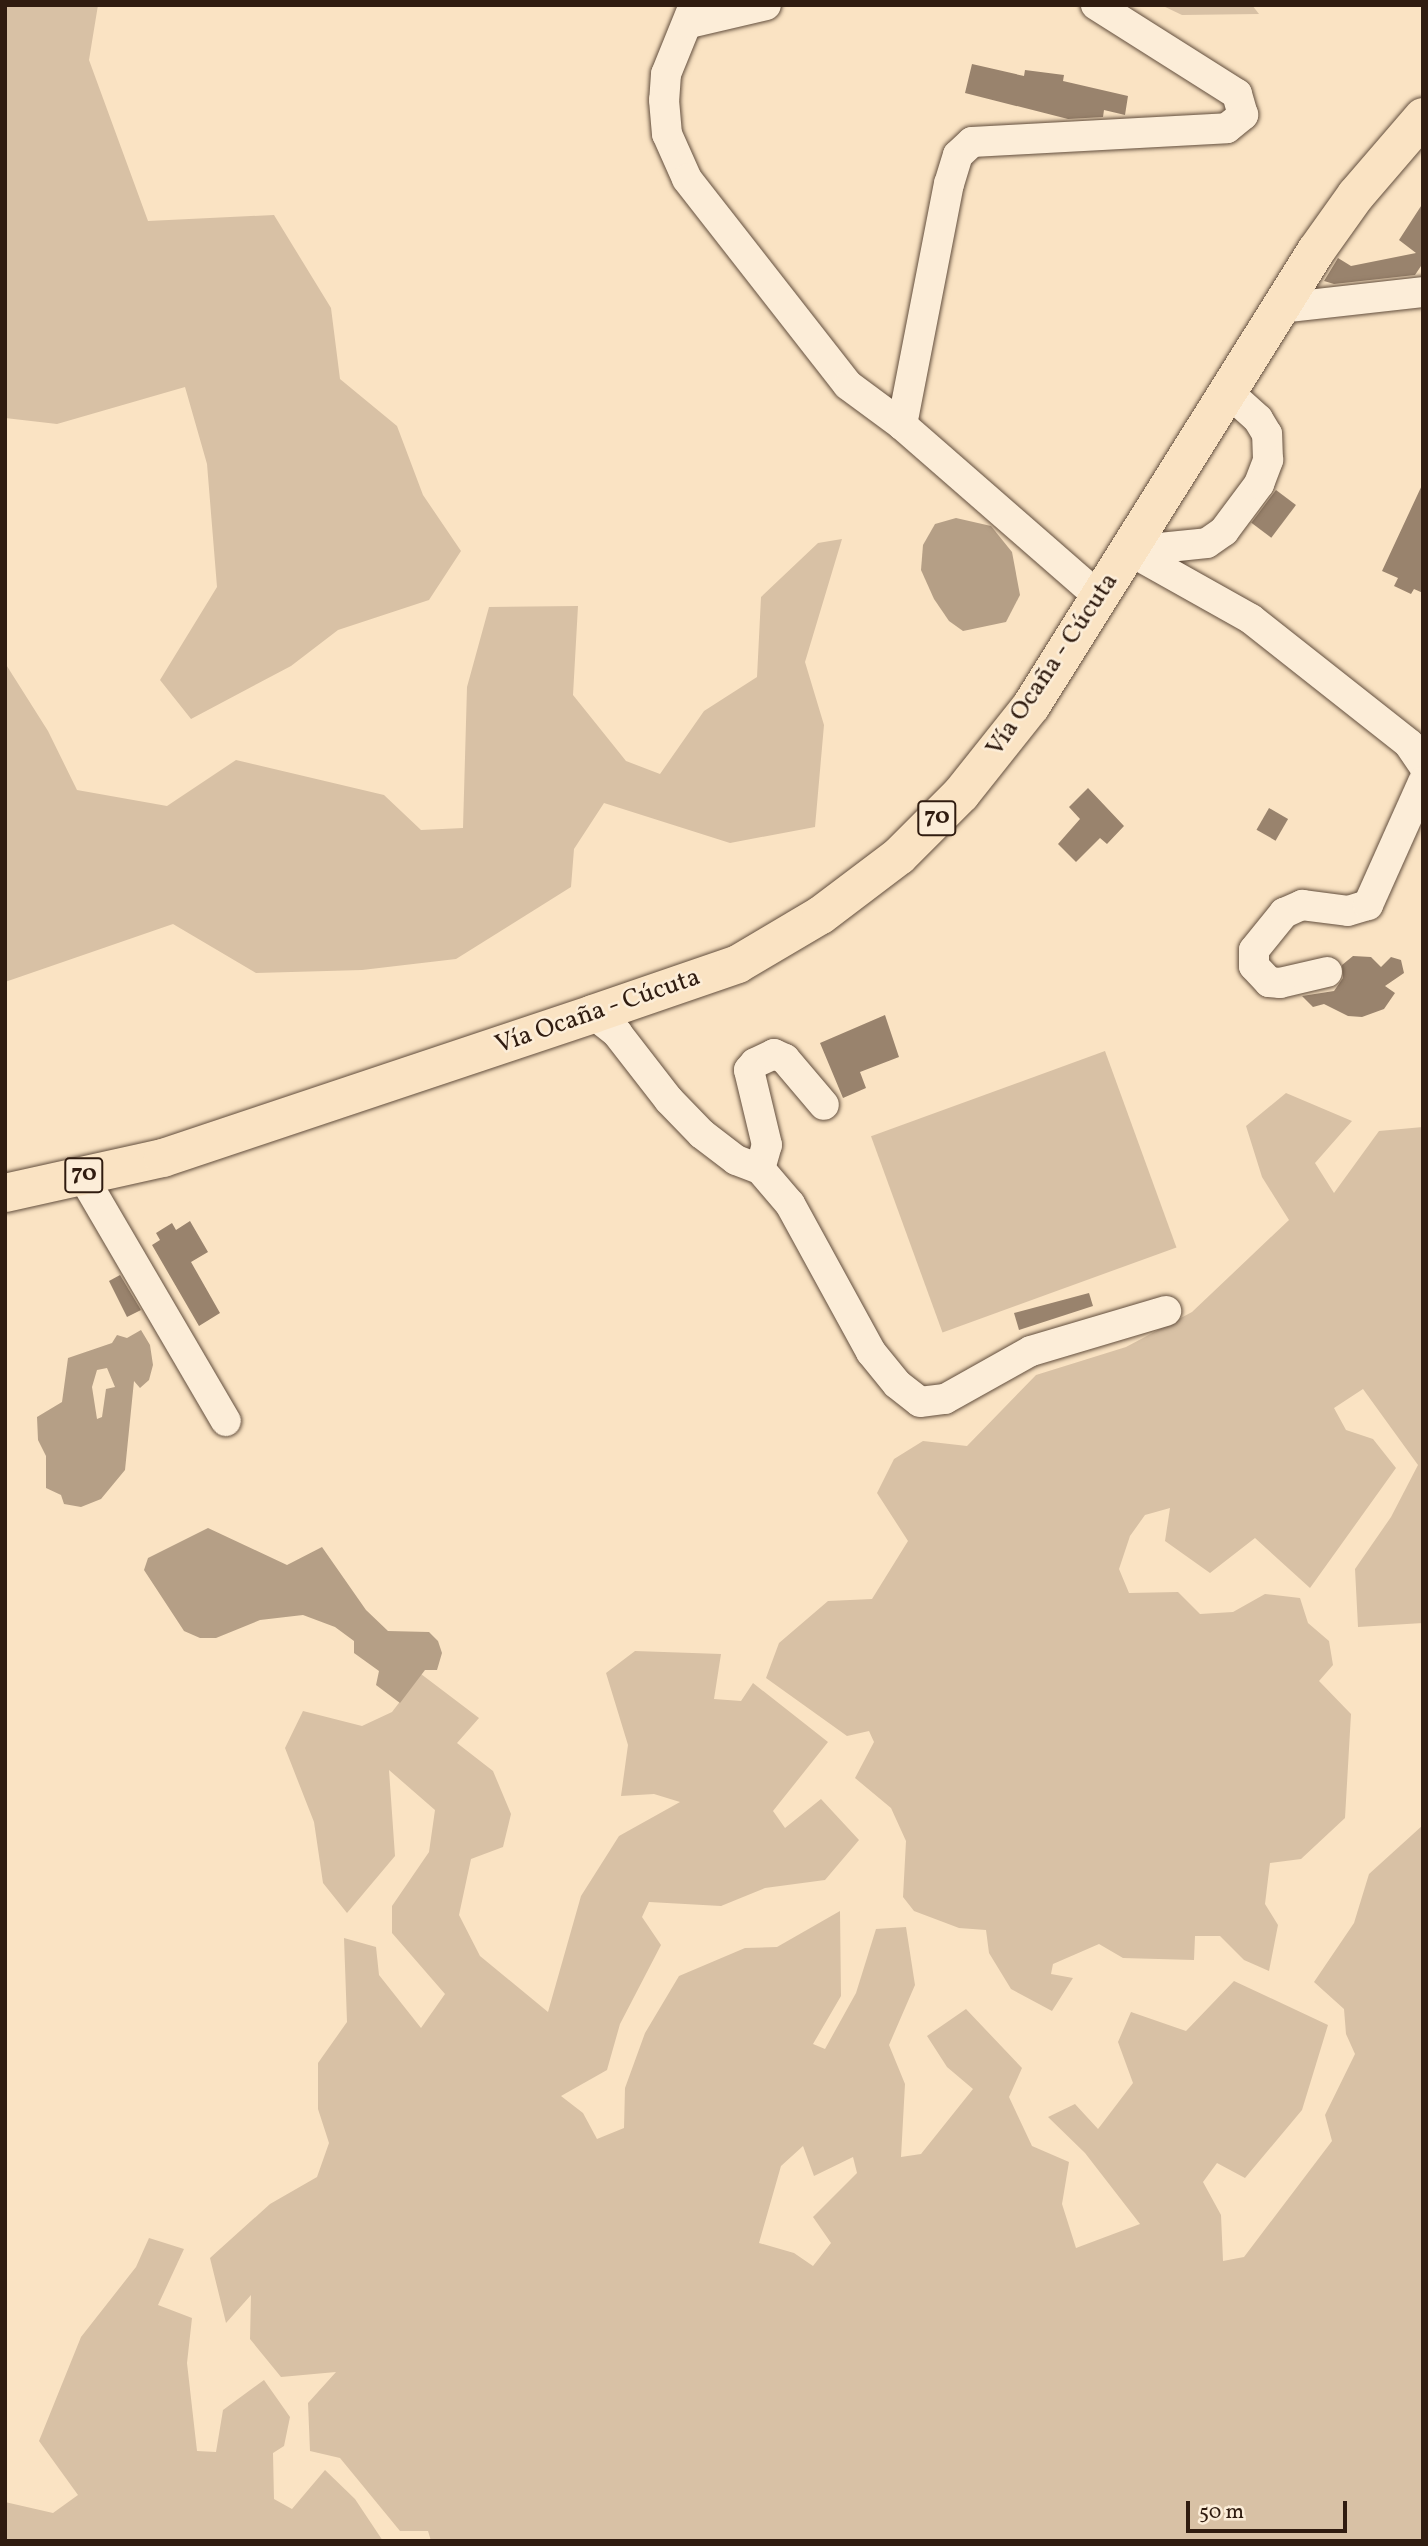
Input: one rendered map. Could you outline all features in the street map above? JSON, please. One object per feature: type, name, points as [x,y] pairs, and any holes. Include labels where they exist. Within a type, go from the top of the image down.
[{"type":"main road","name":"Vía Ocaña - Cúcuta","points":[[5,1193],[163,1158],[738,964],[821,915],[899,856],[961,794],[1031,706],[1281,308],[1356,195],[1423,117]]},
{"type":"street","points":[[766,5],[692,14],[666,74],[664,100],[667,134],[687,179],[848,385],[902,425],[1100,598]]},
{"type":"street","points":[[902,425],[949,184],[958,155],[972,142],[1227,128],[1243,115],[1237,94],[1096,5]]},
{"type":"street","points":[[1281,308],[1423,292]]},
{"type":"street","points":[[1130,551],[1207,543],[1224,531],[1259,484],[1268,460],[1267,433],[1258,419],[1229,393]]},
{"type":"street","points":[[1130,551],[1251,618],[1409,744],[1423,765]]},
{"type":"street","points":[[1327,972],[1280,983],[1269,982],[1254,966],[1254,950],[1283,913],[1302,905],[1348,911],[1368,905],[1423,782]]},
{"type":"street","points":[[593,1014],[617,1033],[669,1100],[702,1134],[736,1160],[760,1169],[790,1204],[871,1352],[897,1384],[920,1402],[945,1399],[1031,1351],[1166,1311]]},
{"type":"street","points":[[760,1169],[766,1145],[749,1070],[755,1063],[774,1054],[785,1059],[824,1105]]},
{"type":"street","points":[[82,1175],[226,1421]]},
{"type":"shaded area","points":[[5,5],[98,5],[89,60],[148,221],[274,215],[331,308],[340,379],[397,426],[423,495],[461,551],[429,600],[338,630],[291,666],[191,719],[160,680],[217,587],[207,464],[185,387],[57,424],[5,418]]},
{"type":"shaded area","points":[[1161,5],[1252,5],[1259,14],[1182,15]]},
{"type":"shaded area","points":[[956,518],[991,526],[1012,552],[1020,595],[1006,622],[963,631],[949,621],[934,599],[921,570],[923,545],[935,524]]},
{"type":"shaded area","points":[[842,539],[805,662],[824,725],[815,827],[730,843],[604,803],[574,849],[571,887],[456,959],[362,970],[256,973],[173,924],[5,982],[5,663],[48,731],[77,790],[167,806],[236,760],[384,795],[421,830],[463,828],[467,687],[489,607],[578,606],[573,695],[626,761],[660,774],[704,711],[757,677],[761,597],[818,543]]},
{"type":"shaded area","points":[[1105,1051],[1176,1247],[942,1333],[871,1136]]},
{"type":"shaded area","points":[[1286,1093],[1352,1121],[1315,1163],[1334,1193],[1379,1131],[1423,1127],[1423,1623],[1358,1627],[1355,1569],[1391,1517],[1418,1465],[1363,1389],[1334,1408],[1346,1430],[1373,1439],[1396,1468],[1310,1588],[1255,1538],[1210,1573],[1165,1541],[1170,1508],[1145,1515],[1130,1536],[1119,1569],[1129,1593],[1178,1592],[1200,1614],[1233,1612],[1265,1594],[1300,1598],[1308,1623],[1329,1641],[1333,1665],[1319,1681],[1351,1714],[1345,1818],[1301,1859],[1270,1863],[1265,1904],[1278,1925],[1269,1971],[1244,1960],[1220,1936],[1195,1936],[1194,1960],[1123,1958],[1099,1944],[1053,1964],[1051,1974],[1073,1978],[1052,2011],[1011,1989],[989,1953],[986,1930],[959,1928],[914,1911],[903,1897],[906,1841],[891,1808],[855,1778],[874,1742],[869,1731],[847,1736],[766,1678],[779,1643],[828,1601],[872,1599],[908,1541],[877,1493],[894,1459],[923,1441],[967,1446],[1036,1375],[1126,1347],[1192,1312],[1289,1220],[1262,1177],[1246,1126]]},
{"type":"shaded area","points":[[141,1330],[150,1345],[153,1365],[149,1380],[140,1388],[134,1381],[125,1470],[101,1499],[81,1507],[64,1504],[61,1495],[46,1488],[46,1456],[38,1440],[37,1417],[62,1402],[68,1358],[112,1343],[117,1335],[127,1338]],"holes":[[[107,1368],[115,1387],[106,1389],[102,1417],[97,1419],[92,1387],[97,1370]]]},
{"type":"shaded area","points":[[208,1528],[287,1565],[322,1547],[366,1610],[388,1631],[429,1632],[438,1641],[442,1653],[437,1670],[425,1670],[400,1703],[376,1685],[379,1671],[354,1653],[354,1641],[335,1627],[303,1615],[260,1620],[216,1638],[200,1638],[184,1631],[144,1570],[148,1558]]},
{"type":"shaded area","points":[[635,1651],[721,1654],[714,1699],[741,1701],[753,1683],[828,1742],[773,1811],[785,1828],[821,1799],[859,1840],[825,1880],[765,1888],[721,1906],[649,1902],[642,1917],[661,1945],[620,2024],[607,2070],[561,2096],[583,2113],[597,2139],[624,2128],[625,2088],[645,2033],[679,1976],[745,1948],[777,1947],[840,1911],[841,1996],[813,2044],[825,2049],[856,1993],[876,1929],[906,1927],[915,1985],[889,2045],[905,2084],[901,2157],[921,2154],[973,2089],[947,2067],[927,2036],[966,2009],[1022,2068],[1009,2097],[1032,2146],[1069,2162],[1062,2204],[1076,2248],[1140,2224],[1085,2153],[1048,2117],[1075,2104],[1098,2129],[1133,2083],[1118,2042],[1131,2012],[1186,2031],[1234,1981],[1328,2025],[1302,2110],[1245,2178],[1217,2163],[1203,2182],[1221,2215],[1223,2261],[1244,2257],[1332,2141],[1325,2115],[1355,2054],[1346,2034],[1344,2009],[1314,1982],[1354,1923],[1369,1874],[1423,1825],[1423,2541],[431,2541],[428,2531],[400,2531],[340,2458],[310,2451],[308,2403],[336,2372],[281,2377],[250,2339],[251,2295],[226,2323],[210,2258],[270,2204],[317,2177],[329,2143],[318,2109],[318,2063],[347,2022],[344,1938],[376,1947],[379,1975],[421,2028],[445,1994],[392,1933],[392,1906],[429,1852],[435,1810],[389,1770],[395,1856],[347,1913],[323,1883],[314,1822],[285,1748],[303,1711],[362,1726],[392,1712],[421,1674],[479,1718],[457,1743],[493,1771],[511,1814],[503,1847],[471,1859],[459,1915],[480,1956],[548,2012],[581,1896],[619,1836],[680,1802],[654,1794],[621,1796],[628,1745],[606,1673]],"holes":[[[803,2146],[814,2176],[853,2157],[857,2173],[813,2217],[831,2243],[813,2266],[794,2253],[759,2243],[781,2166]]]},
{"type":"shaded area","points":[[149,2238],[184,2249],[158,2305],[192,2318],[187,2363],[197,2451],[216,2452],[223,2410],[264,2380],[290,2417],[284,2446],[273,2453],[274,2499],[292,2509],[325,2470],[355,2499],[383,2541],[5,2541],[5,2502],[53,2513],[78,2495],[39,2441],[81,2337],[136,2267]]},
{"type":"building","points":[[972,64],[1024,76],[1025,70],[1064,75],[1063,81],[1128,96],[1125,115],[1104,110],[1103,117],[1068,119],[965,93]]},
{"type":"building","points":[[1423,203],[1423,263],[1415,275],[1334,284],[1324,281],[1338,258],[1351,266],[1416,253],[1399,240]]},
{"type":"building","points":[[1423,483],[1423,593],[1414,589],[1411,594],[1394,586],[1398,578],[1382,571]]},
{"type":"building","points":[[1276,490],[1296,505],[1271,538],[1251,523]]},
{"type":"building","points":[[1088,788],[1124,826],[1107,844],[1100,838],[1076,862],[1058,844],[1080,819],[1069,807]]},
{"type":"building","points":[[1269,808],[1288,819],[1276,841],[1256,830]]},
{"type":"building","points":[[1353,956],[1371,957],[1381,967],[1391,957],[1401,960],[1404,973],[1385,986],[1395,993],[1384,1009],[1362,1017],[1348,1016],[1324,1004],[1313,1007],[1302,996],[1334,991],[1343,978],[1342,965]]},
{"type":"building","points":[[885,1015],[899,1057],[860,1072],[866,1088],[843,1098],[820,1043]]},
{"type":"building","points":[[190,1221],[208,1252],[191,1262],[220,1313],[199,1326],[152,1245],[160,1240],[156,1233],[172,1223],[176,1230]]},
{"type":"building","points":[[120,1275],[141,1310],[127,1317],[109,1281]]},
{"type":"building","points":[[1089,1293],[1093,1306],[1019,1330],[1014,1313]]}]
